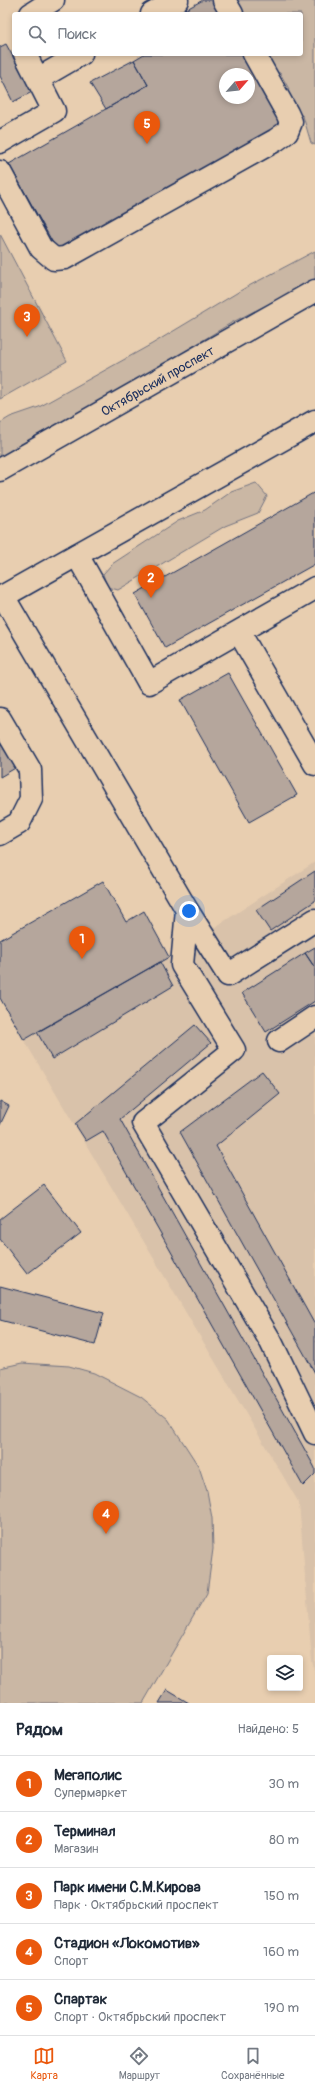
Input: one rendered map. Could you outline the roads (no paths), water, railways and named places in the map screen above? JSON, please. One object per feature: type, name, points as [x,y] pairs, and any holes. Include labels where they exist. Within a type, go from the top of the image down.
[{"type":"main road","points":[[34,12],[53,0]]},
{"type":"main road","points":[[156,12],[177,0]]},
{"type":"main road","points":[[224,0],[231,12]]},
{"type":"main road","points":[[0,142],[54,111],[27,56]]},
{"type":"main road","points":[[38,79],[78,56]]},
{"type":"main road","points":[[0,172],[41,248],[54,259],[65,258],[276,140],[287,132],[290,122],[287,113],[255,56]]},
{"type":"main road","name":"Октябрьский проспект","points":[[0,470],[315,291]]},
{"type":"main road","points":[[315,421],[2,597],[187,910],[228,975],[315,920]]},
{"type":"main road","points":[[77,555],[149,683],[315,588]]},
{"type":"main road","points":[[239,632],[315,764]]},
{"type":"main road","points":[[0,719],[30,770],[31,799],[19,823],[0,834]]},
{"type":"main road","points":[[187,910],[182,965],[234,1050],[143,1124],[271,1342],[315,1433]]},
{"type":"main road","points":[[279,1041],[315,1017]]},
{"type":"place","name":"Спартак","points":[[147,144]]},
{"type":"place","name":"Парк имени С.М.Кирова","points":[[27,337]]},
{"type":"place","name":"Терминал","points":[[151,598]]},
{"type":"place","name":"Мегаполис","points":[[82,959]]},
{"type":"place","name":"Cтадион «Локомотив»","points":[[106,1534]]}]
